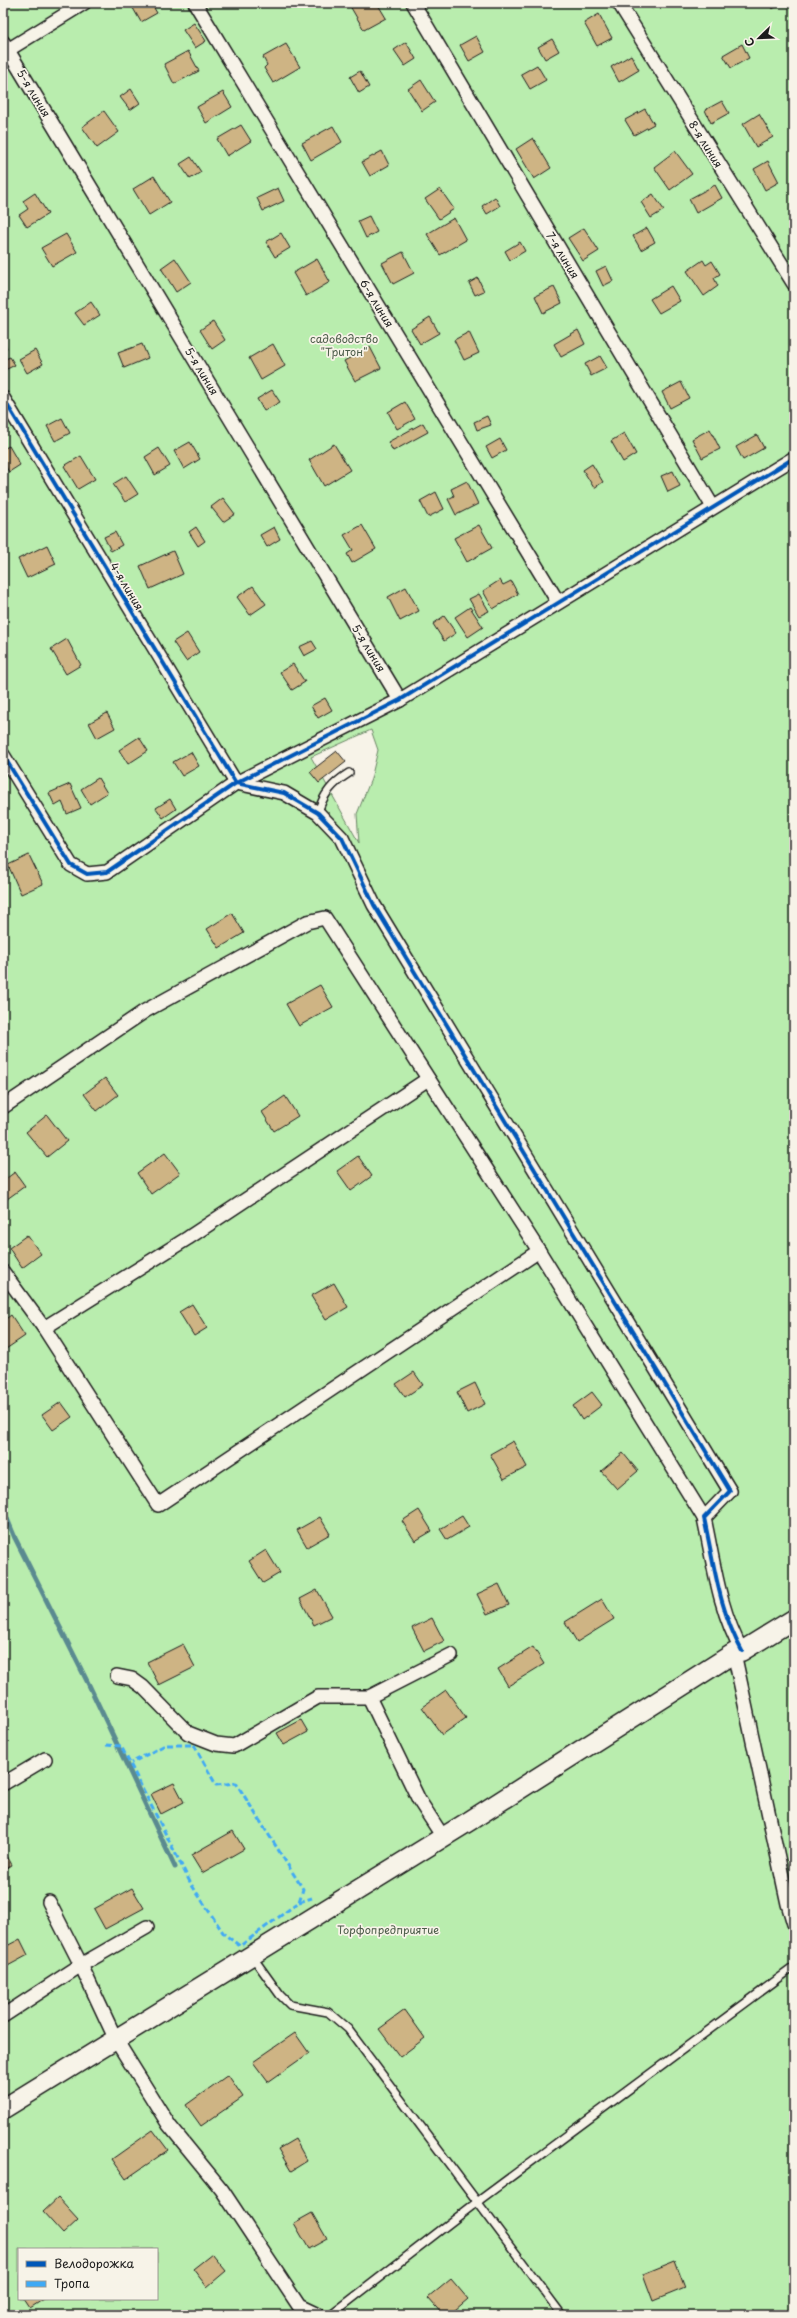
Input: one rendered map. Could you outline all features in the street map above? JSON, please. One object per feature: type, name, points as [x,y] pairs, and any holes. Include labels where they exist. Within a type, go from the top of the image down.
[{"type":"main road","points":[[3,2110],[794,1618]]},
{"type":"street","points":[[5,48],[84,3]]},
{"type":"street","name":"6-я линия","points":[[195,3],[558,602]]},
{"type":"street","name":"7-я линия","points":[[413,3],[713,507]]},
{"type":"street","name":"8-я линия","points":[[619,3],[794,284]]},
{"type":"street","name":"5-я линия","points":[[5,48],[400,700]]},
{"type":"street","name":"4-я линия","points":[[3,398],[236,784]]},
{"type":"street","points":[[3,755],[71,865],[87,874],[107,872],[236,784],[400,700],[794,458]]},
{"type":"street","points":[[236,784],[284,793],[318,813],[342,838],[374,905],[730,1491],[704,1518]]},
{"type":"street","points":[[3,1107],[145,1011],[307,922],[325,918],[539,1251],[704,1518],[720,1596],[738,1652],[788,1904],[794,1924]]},
{"type":"street","points":[[44,1328],[194,1233],[428,1079]]},
{"type":"street","points":[[3,1272],[44,1328],[158,1505],[539,1251]]},
{"type":"street","points":[[117,1676],[132,1680],[144,1687],[188,1733],[216,1744],[234,1746],[318,1697],[369,1697],[451,1655]]},
{"type":"street","points":[[369,1697],[419,1800],[443,1837]]},
{"type":"street","points":[[3,1784],[45,1759]]},
{"type":"street","points":[[49,1902],[81,1965],[116,2040],[169,2125],[222,2190],[299,2306],[318,2315]]},
{"type":"street","points":[[3,2016],[81,1965],[147,1927]]},
{"type":"lane","points":[[318,813],[320,803],[328,790],[337,780],[349,773]]},
{"type":"lane","points":[[252,1955],[280,1995],[290,2005],[328,2012],[348,2029],[562,2315]]},
{"type":"lane","points":[[331,2315],[477,2202],[794,1967]]},
{"type":"green space","points":[[3,3],[794,3],[794,2315],[3,2315]],"holes":[[[371,730],[378,750],[371,779],[357,814],[359,843],[311,757]]]},
{"type":"building","points":[[130,3],[151,3],[157,13],[141,22]]},
{"type":"building","points":[[355,3],[377,3],[386,18],[364,30],[350,6]]},
{"type":"building","points":[[647,3],[661,3],[648,7]]},
{"type":"building","points":[[769,3],[784,3],[772,9]]},
{"type":"building","points":[[599,14],[612,38],[597,46],[584,23]]},
{"type":"building","points":[[194,23],[206,41],[195,48],[183,30]]},
{"type":"building","points":[[476,36],[485,52],[469,61],[460,45]]},
{"type":"building","points":[[552,39],[559,51],[545,59],[538,47]]},
{"type":"building","points":[[406,42],[416,59],[405,66],[394,50]]},
{"type":"building","points":[[286,44],[300,67],[273,83],[264,68],[267,65],[263,57]]},
{"type":"building","points":[[742,44],[749,58],[731,68],[723,55]]},
{"type":"building","points":[[188,51],[199,71],[174,84],[164,64]]},
{"type":"building","points":[[631,55],[639,70],[619,82],[611,67]]},
{"type":"building","points":[[537,65],[546,80],[530,89],[521,74]]},
{"type":"building","points":[[360,71],[369,87],[359,93],[350,77]]},
{"type":"building","points":[[421,80],[435,102],[422,111],[408,89]]},
{"type":"building","points":[[131,89],[140,103],[130,110],[120,97]]},
{"type":"building","points":[[223,92],[232,107],[206,123],[197,107]]},
{"type":"building","points":[[722,101],[729,113],[711,123],[705,110]]},
{"type":"building","points":[[645,109],[654,124],[634,135],[625,120]]},
{"type":"building","points":[[104,111],[119,132],[97,148],[82,127]]},
{"type":"building","points":[[759,114],[773,137],[756,147],[743,124]]},
{"type":"building","points":[[241,125],[251,141],[227,156],[217,139]]},
{"type":"building","points":[[333,126],[342,142],[311,160],[302,143]]},
{"type":"building","points":[[533,138],[551,168],[534,179],[516,149]]},
{"type":"building","points":[[382,151],[389,165],[370,176],[362,162]]},
{"type":"building","points":[[675,151],[692,174],[670,190],[654,167]]},
{"type":"building","points":[[191,157],[201,172],[190,179],[180,164]]},
{"type":"building","points":[[768,161],[779,182],[765,190],[754,169]]},
{"type":"building","points":[[154,176],[170,202],[149,215],[133,189]]},
{"type":"building","points":[[715,185],[722,198],[696,213],[689,199]]},
{"type":"building","points":[[278,188],[284,201],[263,211],[257,198]]},
{"type":"building","points":[[440,189],[454,209],[439,219],[425,199]]},
{"type":"building","points":[[35,193],[48,214],[27,227],[19,215],[28,209],[23,201]]},
{"type":"building","points":[[653,194],[664,210],[651,218],[641,202]]},
{"type":"building","points":[[495,197],[500,206],[487,214],[482,206]]},
{"type":"building","points":[[369,216],[377,232],[366,238],[358,221]]},
{"type":"building","points":[[454,218],[466,240],[440,255],[427,234]]},
{"type":"building","points":[[584,228],[599,251],[583,261],[568,238]]},
{"type":"building","points":[[647,228],[655,242],[641,250],[633,236]]},
{"type":"building","points":[[281,233],[290,248],[275,257],[266,242]]},
{"type":"building","points":[[66,234],[77,252],[52,266],[41,248]]},
{"type":"building","points":[[520,242],[525,251],[510,260],[505,251]]},
{"type":"building","points":[[403,252],[414,273],[393,284],[382,263]]},
{"type":"building","points":[[175,258],[191,282],[176,292],[161,268]]},
{"type":"building","points":[[317,259],[330,282],[306,296],[293,273]]},
{"type":"building","points":[[703,260],[706,265],[712,261],[720,274],[714,278],[718,286],[704,296],[687,271]]},
{"type":"building","points":[[606,266],[613,281],[603,286],[596,271]]},
{"type":"building","points":[[478,278],[484,291],[475,295],[469,283]]},
{"type":"building","points":[[671,286],[680,301],[659,313],[650,299]]},
{"type":"building","points":[[554,287],[562,303],[543,313],[535,296]]},
{"type":"building","points":[[91,302],[100,315],[84,325],[75,313]]},
{"type":"building","points":[[430,317],[439,333],[420,344],[411,329]]},
{"type":"building","points":[[213,321],[225,340],[212,349],[200,330]]},
{"type":"building","points":[[578,330],[585,344],[561,357],[554,344]]},
{"type":"building","points":[[469,332],[479,353],[464,360],[454,340]]},
{"type":"building","points":[[3,340],[7,348],[3,350]]},
{"type":"building","points":[[142,344],[148,358],[124,368],[118,353]]},
{"type":"building","points":[[273,344],[285,366],[261,380],[249,358]]},
{"type":"building","points":[[370,347],[381,368],[355,381],[344,361]]},
{"type":"building","points":[[35,350],[43,364],[27,373],[19,359]]},
{"type":"building","points":[[600,356],[607,368],[591,376],[585,364]]},
{"type":"building","points":[[10,357],[15,365],[3,371],[3,360]]},
{"type":"building","points":[[681,382],[689,398],[670,408],[662,392]]},
{"type":"building","points":[[272,390],[280,402],[264,411],[257,399]]},
{"type":"building","points":[[405,402],[415,419],[397,429],[388,412]]},
{"type":"building","points":[[487,416],[491,425],[477,430],[474,422]]},
{"type":"building","points":[[62,418],[70,433],[55,441],[47,426]]},
{"type":"building","points":[[423,423],[428,432],[393,451],[388,442]]},
{"type":"building","points":[[710,429],[720,449],[702,458],[692,439]]},
{"type":"building","points":[[624,433],[636,454],[623,462],[611,441]]},
{"type":"building","points":[[757,435],[764,448],[743,460],[736,447]]},
{"type":"building","points":[[500,439],[506,450],[492,458],[486,447]]},
{"type":"building","points":[[190,442],[200,459],[184,469],[174,451]]},
{"type":"building","points":[[334,444],[350,470],[324,486],[309,460]]},
{"type":"building","points":[[9,446],[20,465],[9,472],[3,462],[3,449]]},
{"type":"building","points":[[159,448],[170,466],[155,475],[145,457]]},
{"type":"building","points":[[81,456],[95,479],[78,489],[64,466]]},
{"type":"building","points":[[592,464],[603,482],[594,488],[583,470]]},
{"type":"building","points":[[673,471],[680,486],[668,492],[661,476]]},
{"type":"building","points":[[126,476],[138,494],[125,502],[113,484]]},
{"type":"building","points":[[467,481],[478,504],[456,515],[448,499],[454,496],[451,489]]},
{"type":"building","points":[[436,492],[444,509],[428,517],[420,501]]},
{"type":"building","points":[[223,498],[235,514],[223,522],[211,507]]},
{"type":"building","points":[[362,525],[376,549],[352,563],[347,554],[353,550],[344,535]]},
{"type":"building","points":[[479,525],[492,548],[467,562],[454,538]]},
{"type":"building","points":[[196,527],[205,541],[198,546],[189,532]]},
{"type":"building","points":[[274,527],[280,539],[267,547],[260,535]]},
{"type":"building","points":[[115,532],[122,545],[111,551],[104,537]]},
{"type":"building","points":[[47,545],[56,564],[27,578],[18,559]]},
{"type":"building","points":[[173,551],[183,574],[150,589],[140,566]]},
{"type":"building","points":[[500,580],[503,585],[511,581],[518,594],[493,609],[483,591]]},
{"type":"building","points":[[253,586],[266,604],[250,615],[237,597]]},
{"type":"building","points":[[406,587],[419,611],[400,621],[388,597]]},
{"type":"building","points":[[479,594],[489,611],[479,616],[469,599]]},
{"type":"building","points":[[470,607],[483,627],[468,637],[455,617]]},
{"type":"building","points":[[444,616],[456,633],[444,641],[433,624]]},
{"type":"building","points":[[187,633],[199,652],[186,661],[173,642]]},
{"type":"building","points":[[67,639],[81,665],[66,674],[51,649]]},
{"type":"building","points":[[312,641],[317,649],[304,656],[299,647]]},
{"type":"building","points":[[293,664],[305,682],[292,690],[280,672]]},
{"type":"building","points":[[325,698],[332,710],[318,718],[311,706]]},
{"type":"building","points":[[107,713],[115,728],[97,738],[89,723]]},
{"type":"building","points":[[139,737],[148,751],[128,764],[119,750]]},
{"type":"building","points":[[337,751],[346,762],[319,783],[310,772]]},
{"type":"building","points":[[191,752],[199,766],[182,776],[173,762]]},
{"type":"building","points":[[98,778],[107,793],[90,804],[81,789]]},
{"type":"building","points":[[70,784],[81,808],[67,814],[62,802],[55,806],[49,793]]},
{"type":"building","points":[[170,799],[176,809],[163,818],[156,808]]},
{"type":"building","points":[[29,855],[43,884],[21,894],[8,865]]},
{"type":"building","points":[[232,913],[244,933],[219,948],[207,929]]},
{"type":"building","points":[[320,985],[333,1007],[299,1026],[286,1004]]},
{"type":"building","points":[[105,1078],[118,1095],[97,1111],[84,1094]]},
{"type":"building","points":[[285,1096],[298,1116],[274,1131],[262,1112]]},
{"type":"building","points":[[47,1115],[67,1141],[47,1157],[26,1132]]},
{"type":"building","points":[[165,1153],[180,1173],[151,1194],[137,1173]]},
{"type":"building","points":[[358,1156],[372,1176],[351,1191],[337,1171]]},
{"type":"building","points":[[15,1172],[25,1186],[3,1202],[3,1181]]},
{"type":"building","points":[[27,1235],[41,1254],[22,1268],[9,1248]]},
{"type":"building","points":[[334,1283],[348,1307],[326,1320],[311,1296]]},
{"type":"building","points":[[192,1304],[207,1328],[194,1336],[179,1312]]},
{"type":"building","points":[[11,1315],[25,1336],[3,1351],[3,1321]]},
{"type":"building","points":[[414,1372],[423,1385],[405,1397],[396,1384]]},
{"type":"building","points":[[475,1383],[485,1404],[467,1413],[457,1392]]},
{"type":"building","points":[[592,1392],[602,1405],[582,1420],[573,1406]]},
{"type":"building","points":[[61,1402],[72,1417],[53,1430],[42,1415]]},
{"type":"building","points":[[513,1441],[527,1467],[504,1479],[490,1454]]},
{"type":"building","points":[[623,1453],[638,1471],[617,1489],[601,1471]]},
{"type":"building","points":[[419,1510],[432,1531],[415,1541],[402,1521]]},
{"type":"building","points":[[462,1516],[469,1527],[447,1540],[440,1529]]},
{"type":"building","points":[[320,1517],[330,1534],[307,1547],[297,1530]]},
{"type":"building","points":[[266,1550],[280,1573],[263,1583],[249,1561]]},
{"type":"building","points":[[499,1584],[509,1605],[487,1614],[477,1594]]},
{"type":"building","points":[[317,1590],[332,1616],[314,1625],[300,1599]]},
{"type":"building","points":[[602,1599],[614,1619],[577,1642],[565,1622]]},
{"type":"building","points":[[432,1618],[444,1641],[424,1651],[412,1628]]},
{"type":"building","points":[[183,1644],[195,1667],[159,1685],[147,1662]]},
{"type":"building","points":[[533,1647],[544,1664],[508,1686],[498,1669]]},
{"type":"building","points":[[446,1690],[466,1718],[442,1735],[422,1707]]},
{"type":"building","points":[[301,1720],[308,1732],[284,1745],[277,1733]]},
{"type":"building","points":[[174,1783],[184,1802],[161,1814],[151,1794]]},
{"type":"building","points":[[233,1831],[244,1849],[202,1873],[191,1855]]},
{"type":"building","points":[[6,1854],[12,1865],[3,1870],[3,1856]]},
{"type":"building","points":[[132,1888],[144,1908],[105,1929],[94,1909]]},
{"type":"building","points":[[20,1939],[28,1955],[4,1968],[3,1948]]},
{"type":"building","points":[[405,2010],[425,2038],[400,2057],[379,2029]]},
{"type":"building","points":[[295,2033],[309,2053],[268,2082],[253,2062]]},
{"type":"building","points":[[228,2075],[243,2097],[201,2126],[186,2105]]},
{"type":"building","points":[[153,2130],[168,2150],[126,2179],[112,2159]]},
{"type":"building","points":[[295,2139],[307,2161],[291,2171],[278,2149]]},
{"type":"building","points":[[58,2198],[78,2220],[63,2234],[43,2212]]},
{"type":"building","points":[[312,2213],[327,2239],[309,2249],[294,2223]]},
{"type":"building","points":[[212,2254],[226,2271],[207,2287],[193,2269]]},
{"type":"building","points":[[675,2261],[685,2288],[653,2301],[643,2274]]},
{"type":"building","points":[[451,2279],[468,2299],[449,2315],[443,2315],[428,2298]]},
{"type":"building","points":[[25,2300],[42,2300],[30,2308]]},
{"type":"waterway","points":[[3,1509],[15,1538],[89,1685],[175,1867]]},
{"type":"marked path","points":[[106,1745],[121,1746],[191,1884],[224,1934],[240,1946],[299,1902],[303,1889],[236,1783],[216,1785],[194,1745],[165,1745],[131,1763]]},
{"type":"marked path","points":[[299,1902],[312,1898]]},
{"type":"cycle path","points":[[3,398],[236,783],[284,793],[318,813],[342,838],[374,905],[730,1491],[704,1518],[718,1586],[728,1619],[742,1651]]},
{"type":"cycle path","points":[[3,755],[71,865],[87,874],[107,872],[236,783],[400,700],[794,458]]},
{"type":"park label","name":"садоводство \"Тритон\"","points":[[344,344]]},
{"type":"park label","name":"Торфопредприятие","points":[[388,1929]]}]
